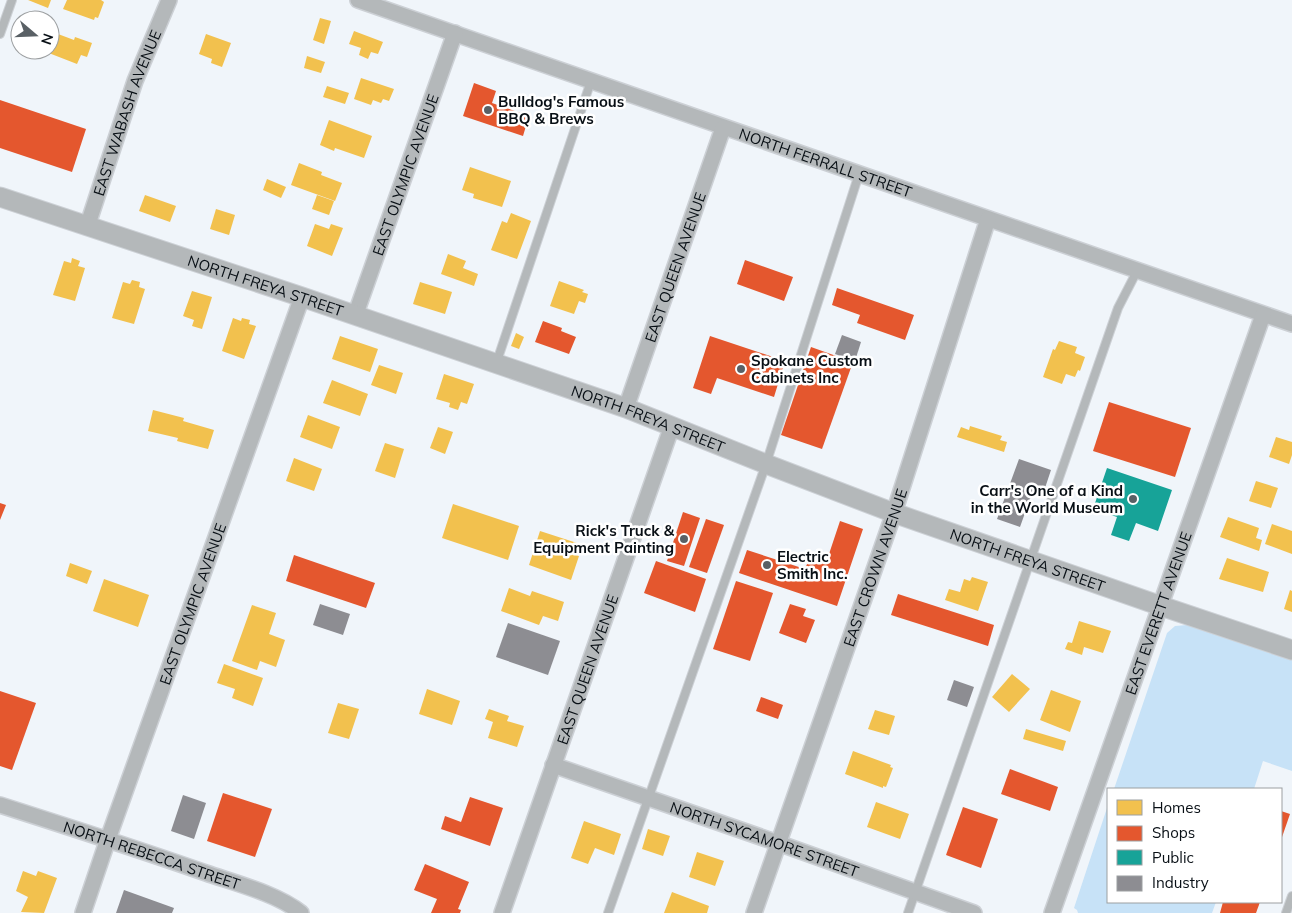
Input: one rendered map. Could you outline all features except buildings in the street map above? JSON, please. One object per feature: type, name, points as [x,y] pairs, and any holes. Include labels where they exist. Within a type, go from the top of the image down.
[{"type":"street","name":"EAST WABASH AVENUE","points":[[87,226],[135,81],[169,0]]},
{"type":"street","name":"NORTH FERRALL STREET","points":[[358,0],[1292,324]]},
{"type":"street","name":"EAST OLYMPIC AVENUE","points":[[355,316],[455,33]]},
{"type":"street","name":"EAST QUEEN AVENUE","points":[[626,408],[724,128]]},
{"type":"street","name":"NORTH FREYA STREET","points":[[0,197],[302,297],[626,408],[894,513],[1292,650]]},
{"type":"street","name":"EAST CROWN AVENUE","points":[[754,913],[894,513],[988,219]]},
{"type":"street","name":"EAST OLYMPIC AVENUE","points":[[83,913],[302,297]]},
{"type":"street","name":"EAST EVERETT AVENUE","points":[[1052,913],[1263,315]]},
{"type":"street","name":"EAST QUEEN AVENUE","points":[[502,913],[672,426]]},
{"type":"street","name":"NORTH SYCAMORE STREET","points":[[553,765],[974,913]]},
{"type":"street","name":"NORTH REBECCA STREET","points":[[0,805],[108,839],[266,895],[281,901],[301,913]]},
{"type":"lane","points":[[0,34],[12,0]]},
{"type":"lane","points":[[496,364],[591,81]]},
{"type":"lane","points":[[608,913],[766,464],[859,174]]},
{"type":"lane","points":[[908,913],[1118,308],[1137,271]]},
{"type":"lane","points":[[1286,913],[1292,896]]},
{"type":"shaded area","points":[[1187,625],[1292,659],[1292,771],[1263,761],[1254,788],[1114,788],[1167,633],[1175,626]]},
{"type":"shaded area","points":[[1107,808],[1107,903],[1216,903],[1212,913],[1078,913],[1074,908]]},
{"type":"place","name":"Bulldog's Famous BBQ & Brews","points":[[488,110]]},
{"type":"place","name":"Spokane Custom Cabinets Inc","points":[[741,369]]},
{"type":"place","name":"Carr's One of a Kind in the World Museum","points":[[1133,499]]},
{"type":"place","name":"Rick's Truck & Equipment Painting","points":[[684,539]]},
{"type":"place","name":"Electric Smith Inc.","points":[[767,565]]}]
